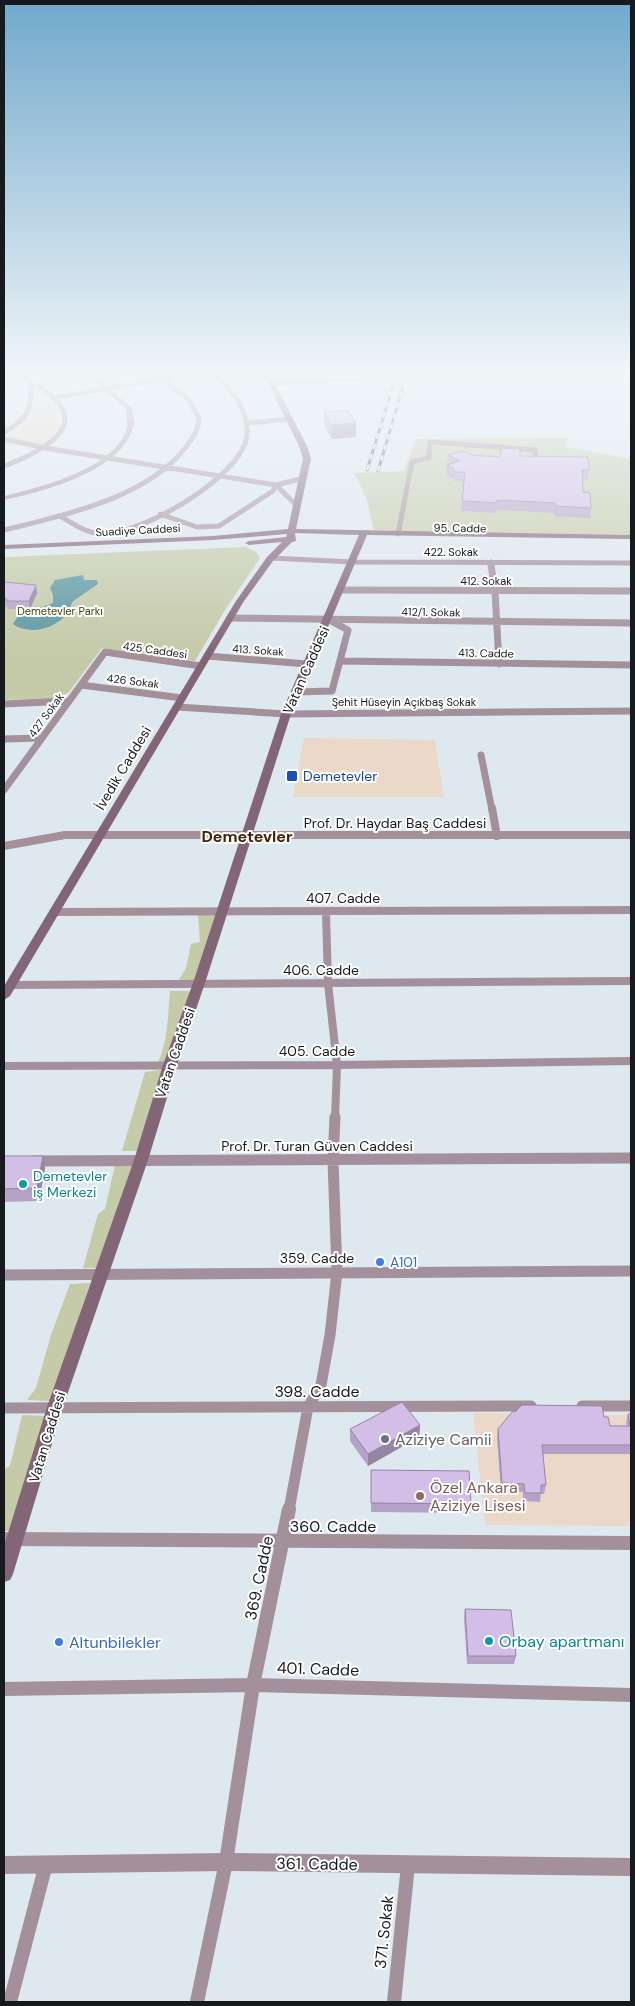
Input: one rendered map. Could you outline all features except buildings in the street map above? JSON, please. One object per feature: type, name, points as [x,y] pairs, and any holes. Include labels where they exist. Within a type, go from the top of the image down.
[{"type":"main road","points":[[291,535],[293,516],[304,478],[305,467]]},
{"type":"main road","points":[[271,558],[269,542],[274,532],[293,516]]},
{"type":"main road","points":[[274,532],[291,535]]},
{"type":"main road","name":"Suadiye Caddesi","points":[[4,547],[105,538],[245,536],[274,532]]},
{"type":"main road","name":"95. Cadde","points":[[363,536],[398,534],[631,539]]},
{"type":"main road","points":[[269,542],[291,535]]},
{"type":"main road","name":"95. Cadde","points":[[291,535],[631,539]]},
{"type":"main road","name":"İvedik Caddesi","points":[[4,996],[230,618],[271,558],[291,535]]},
{"type":"main road","name":"Vatan Caddesi","points":[[4,1574],[10,1539],[141,1160],[170,1065],[199,984],[286,714],[363,536]]},
{"type":"main road","name":"Suadiye Caddesi","points":[[4,553],[269,542]]},
{"type":"street","points":[[4,498],[46,487],[93,467]]},
{"type":"street","points":[[159,467],[276,486],[304,478]]},
{"type":"street","points":[[60,516],[87,531],[105,538],[138,526],[204,490],[229,467]]},
{"type":"street","points":[[398,534],[411,467]]},
{"type":"street","points":[[4,530],[60,516],[128,491],[168,468]]},
{"type":"street","points":[[276,486],[296,505]]},
{"type":"street","points":[[160,514],[199,528],[210,529],[219,526],[265,496],[276,486]]},
{"type":"street","name":"422. Sokak","points":[[271,558],[353,562],[631,563]]},
{"type":"street","points":[[491,562],[495,591],[499,664]]},
{"type":"street","name":"412. Sokak","points":[[340,590],[631,591]]},
{"type":"street","name":"412/1. Sokak","points":[[230,618],[497,623],[631,623]]},
{"type":"street","points":[[296,692],[332,691],[348,630],[328,620]]},
{"type":"street","name":"425 Caddesi","points":[[105,652],[201,666]]},
{"type":"street","name":"427 Sokak","points":[[4,790],[105,652]]},
{"type":"street","name":"413. Sokak","points":[[207,656],[307,664]]},
{"type":"street","name":"413. Cadde","points":[[340,661],[631,665]]},
{"type":"street","name":"426 Sokak","points":[[81,685],[180,702]]},
{"type":"street","points":[[4,704],[69,701]]},
{"type":"street","name":"Şehit Hüseyin Açıkbaş Sokak","points":[[180,702],[286,714],[631,711]]},
{"type":"street","points":[[4,739],[42,738]]},
{"type":"street","points":[[481,755],[498,836]]},
{"type":"street","points":[[4,778],[13,778]]},
{"type":"street","name":"Prof. Dr. Haydar Baş Caddesi","points":[[7,845],[57,835],[498,836],[631,834]]},
{"type":"street","points":[[4,855],[7,845]]},
{"type":"street","name":"407. Cadde","points":[[54,912],[631,910]]},
{"type":"street","name":"369. Cadde","points":[[197,2002],[226,1862],[253,1685],[284,1542],[308,1407],[321,1385],[330,1335],[337,1272],[333,1161],[337,1064],[328,983],[326,912]]},
{"type":"street","name":"406. Cadde","points":[[10,985],[631,981]]},
{"type":"street","name":"405. Cadde","points":[[4,1066],[631,1060]]},
{"type":"street","name":"Prof. Dr. Turan Güven Caddesi","points":[[23,1161],[333,1161],[631,1158]]},
{"type":"street","name":"359. Cadde","points":[[4,1275],[631,1271]]},
{"type":"street","name":"398. Cadde","points":[[4,1408],[543,1406]]},
{"type":"street","points":[[572,1406],[631,1406]]},
{"type":"street","name":"360. Cadde","points":[[10,1539],[631,1543]]},
{"type":"street","name":"401. Cadde","points":[[4,1689],[253,1685],[631,1695]]},
{"type":"street","name":"361. Cadde","points":[[4,1866],[226,1862],[631,1867]]},
{"type":"street","points":[[10,2002],[46,1864]]},
{"type":"street","name":"371. Sokak","points":[[394,2002],[408,1864]]},
{"type":"shaded area","points":[[304,738],[435,740],[444,797],[293,797]]},
{"type":"shaded area","points":[[473,1413],[631,1415],[631,1526],[485,1525]]},
{"type":"green space","points":[[406,467],[631,467],[631,535],[374,530],[366,497],[354,473],[404,471]]},
{"type":"green space","name":"Demetevler Parkı","points":[[246,547],[256,552],[260,558],[225,610],[195,661],[102,648],[69,692],[63,696],[47,700],[4,700],[4,557]]},
{"type":"green space","points":[[216,913],[197,980],[179,980],[186,968],[191,944],[200,942],[198,914]]},
{"type":"green space","points":[[170,991],[192,991],[167,1061],[158,1063],[166,1036]]},
{"type":"green space","points":[[165,1069],[139,1151],[122,1151],[145,1072]]},
{"type":"green space","points":[[135,1164],[96,1268],[83,1268],[98,1214],[105,1209],[115,1165]]},
{"type":"green space","points":[[90,1283],[51,1401],[27,1400],[36,1388],[51,1335],[70,1284]]},
{"type":"green space","points":[[22,1415],[48,1416],[9,1531],[4,1531],[4,1469],[10,1466]]},
{"type":"water","points":[[83,575],[84,580],[97,580],[98,584],[72,602],[63,618],[56,623],[39,630],[21,628],[13,624],[18,616],[53,603],[53,595],[50,588],[55,580]]},
{"type":"railway","points":[[378,471],[379,467]]},
{"type":"place","name":"Demetevler","points":[[292,776]]},
{"type":"place","name":"Demetevler iş Merkezi","points":[[23,1184]]},
{"type":"place","name":"A101","points":[[380,1262]]},
{"type":"place","name":"Aziziye Camii","points":[[385,1439]]},
{"type":"place","name":"Özel Ankara Aziziye Lisesi","points":[[420,1496]]},
{"type":"place","name":"Orbay apartmanı","points":[[489,1641]]},
{"type":"place","name":"Altunbilekler","points":[[59,1642]]},
{"type":"district","name":"Demetevler","points":[[247,836]]}]
